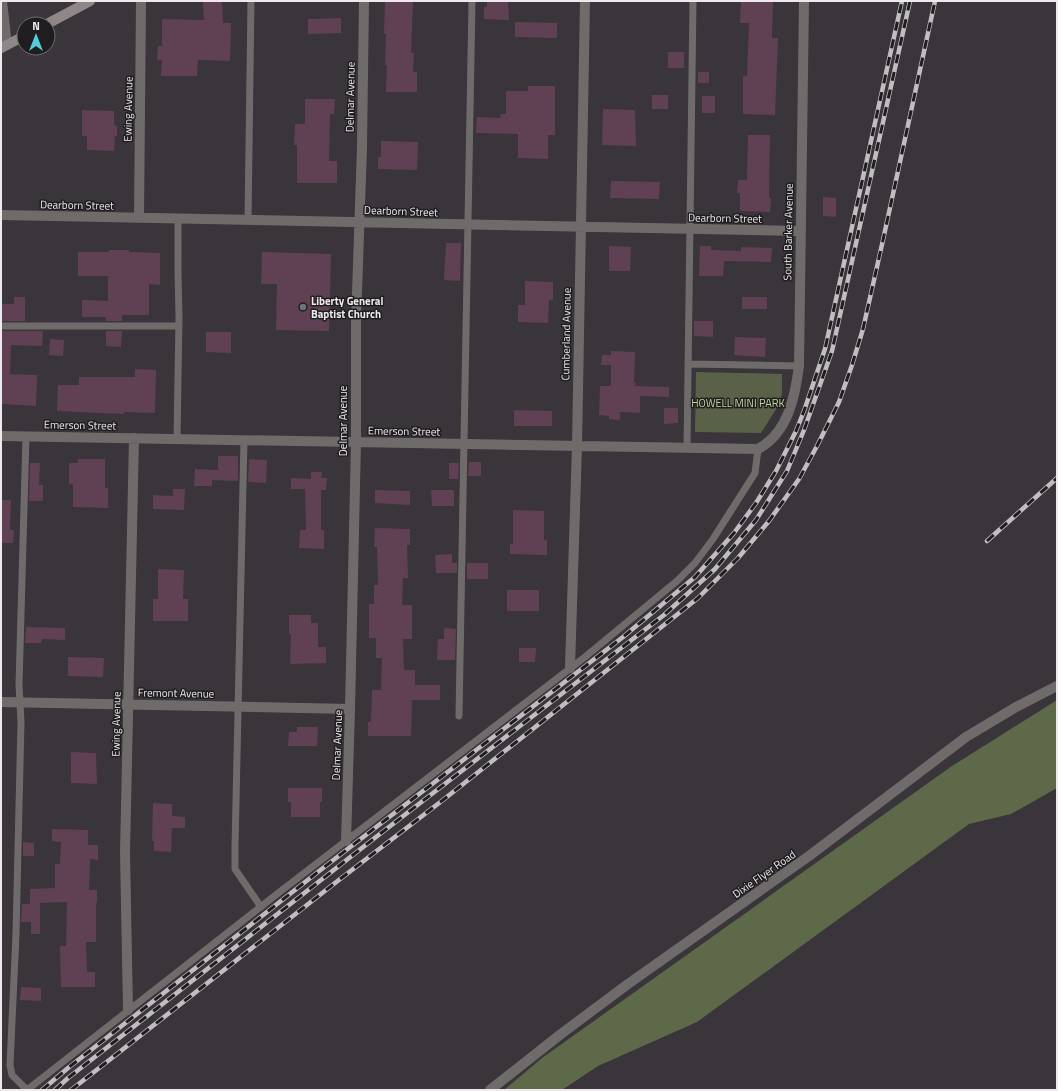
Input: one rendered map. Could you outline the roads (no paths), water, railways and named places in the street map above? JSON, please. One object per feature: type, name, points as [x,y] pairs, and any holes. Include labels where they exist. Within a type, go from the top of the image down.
[{"type":"main road","points":[[56,19],[90,1]]},
{"type":"main road","points":[[4,47],[16,40]]},
{"type":"street","points":[[2,1],[4,47]]},
{"type":"street","name":"Ewing Avenue","points":[[139,218],[140,1]]},
{"type":"street","name":"Delmar Avenue","points":[[346,841],[356,442],[356,322],[360,222],[364,1]]},
{"type":"street","name":"Cumberland Avenue","points":[[570,668],[577,446],[585,1]]},
{"type":"street","name":"South Barker Avenue","points":[[758,449],[773,439],[783,424],[793,400],[799,366],[804,1]]},
{"type":"street","name":"Dearborn Street","points":[[1,215],[800,231]]},
{"type":"street","name":"Emerson Street","points":[[1,436],[758,449]]},
{"type":"street","name":"Ewing Avenue","points":[[128,1010],[125,852],[134,438]]},
{"type":"street","name":"Dixie Flyer Road","points":[[490,1090],[628,984],[809,856],[966,737],[1016,707],[1057,686]]},
{"type":"street","name":"Fremont Avenue","points":[[1,702],[350,708]]},
{"type":"lane","points":[[248,220],[251,1]]},
{"type":"lane","points":[[459,716],[472,1]]},
{"type":"lane","points":[[687,448],[693,1]]},
{"type":"lane","points":[[177,439],[179,326],[178,219]]},
{"type":"lane","points":[[1,326],[179,326]]},
{"type":"lane","points":[[689,364],[799,366]]},
{"type":"lane","points":[[26,436],[19,685],[21,722],[16,934],[10,1065],[12,1075],[27,1090],[261,906],[570,668],[657,599],[695,563],[713,539],[755,473],[758,449]]},
{"type":"lane","points":[[244,440],[234,847],[235,869],[261,906]]},
{"type":"railway","points":[[42,1090],[323,868],[623,637],[695,577],[734,533],[756,503],[776,471],[796,431],[825,349],[902,1]]},
{"type":"railway","points":[[55,1090],[68,1078],[376,837],[664,615],[715,569],[756,520],[787,471],[804,430],[832,351],[910,1]]},
{"type":"railway","points":[[71,1090],[443,800],[698,598],[738,558],[769,521],[799,479],[817,446],[839,402],[852,365],[863,329],[935,1]]},
{"type":"railway","points":[[987,541],[1057,478]]},
{"type":"place","name":"Liberty General Baptist Church","points":[[303,307]]},
{"type":"park label","name":"HOWELL MINI PARK","points":[[738,403]]}]
